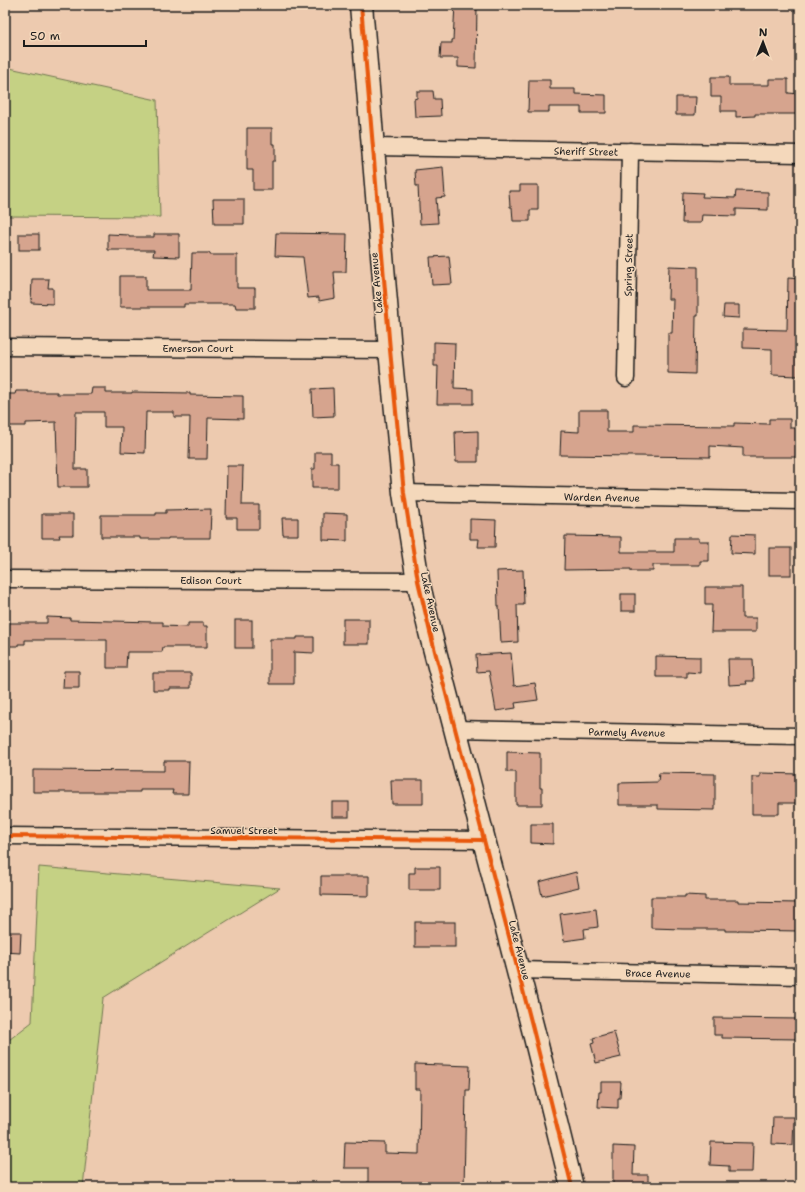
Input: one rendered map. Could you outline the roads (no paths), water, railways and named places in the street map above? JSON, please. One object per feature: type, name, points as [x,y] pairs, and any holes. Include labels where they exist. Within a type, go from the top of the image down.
[{"type":"street","name":"Lake Avenue","points":[[361,5],[390,350],[404,493],[418,581],[572,1187]]},
{"type":"street","name":"Sheriff Street","points":[[373,147],[800,154]]},
{"type":"street","name":"Spring Street","points":[[626,378],[630,151]]},
{"type":"street","name":"Emerson Court","points":[[5,347],[390,350]]},
{"type":"street","name":"Warden Avenue","points":[[404,493],[800,501]]},
{"type":"street","name":"Edison Court","points":[[5,579],[418,581]]},
{"type":"street","name":"Parmely Avenue","points":[[455,729],[800,736]]},
{"type":"street","name":"Samuel Street","points":[[5,836],[484,840]]},
{"type":"street","name":"Brace Avenue","points":[[517,970],[800,976]]}]
